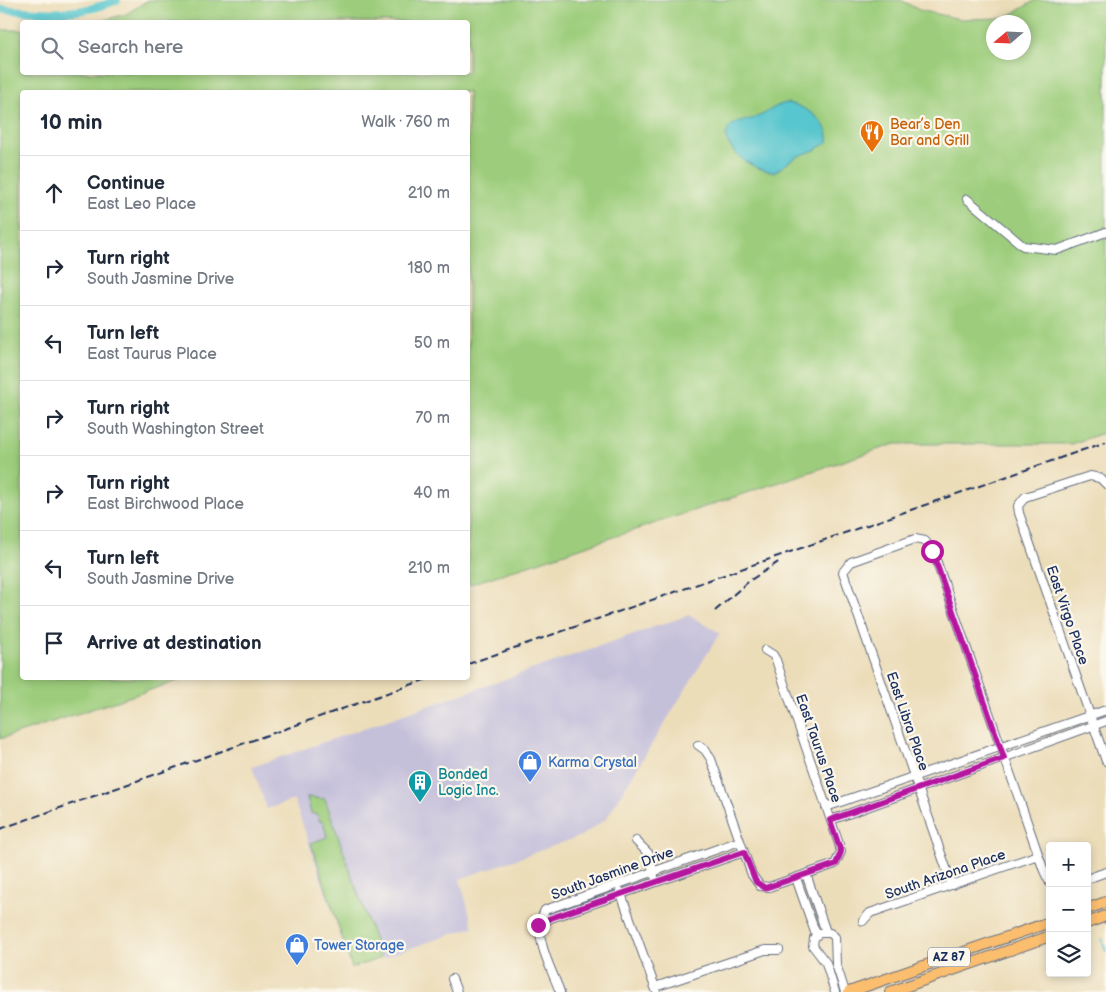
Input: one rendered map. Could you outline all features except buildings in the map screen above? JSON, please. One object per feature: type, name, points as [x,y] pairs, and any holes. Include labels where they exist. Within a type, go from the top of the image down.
[{"type":"main road","points":[[1091,908],[1106,902]]},
{"type":"main road","points":[[1091,922],[1106,916]]},
{"type":"main road","name":"AZ 87","points":[[847,992],[1046,923]]},
{"type":"main road","name":"AZ 87","points":[[890,992],[1046,937]]},
{"type":"street","points":[[967,199],[1023,246],[1057,250],[1106,232]]},
{"type":"street","name":"East Virgo Place","points":[[1106,484],[1096,476],[1090,476],[1025,498],[1018,506],[1106,761]]},
{"type":"street","name":"East Libra Place","points":[[952,885],[844,577],[843,572],[850,562],[914,539],[922,540],[930,545],[1000,747]]},
{"type":"street","name":"East Taurus Place","points":[[765,650],[773,655],[776,660],[841,852],[836,864],[806,874]]},
{"type":"street","points":[[826,807],[1106,710]]},
{"type":"street","points":[[830,820],[1106,721]]},
{"type":"street","points":[[698,745],[705,750],[711,759],[752,875],[760,886],[769,887],[806,874],[826,932]]},
{"type":"street","points":[[1000,747],[1046,874]]},
{"type":"street","points":[[636,841],[649,854],[652,871],[657,881]]},
{"type":"street","name":"South Jasmine Drive","points":[[538,925],[545,910],[740,841]]},
{"type":"street","name":"South Jasmine Drive","points":[[538,925],[551,918],[744,852]]},
{"type":"street","name":"South Arizona Place","points":[[863,921],[870,913],[1038,855]]},
{"type":"street","points":[[1091,878],[1106,872]]},
{"type":"street","points":[[796,878],[816,935],[814,946],[826,963],[835,992]]},
{"type":"street","points":[[618,885],[656,990],[764,950],[779,950]]},
{"type":"street","points":[[538,925],[560,992]]},
{"type":"street","points":[[816,935],[826,932],[833,935],[836,941],[834,952],[836,964],[847,992]]},
{"type":"street","points":[[452,979],[457,992]]},
{"type":"shaded area","points":[[689,615],[720,633],[606,819],[581,836],[460,879],[473,927],[352,968],[294,800],[267,809],[252,767]]},
{"type":"green space","points":[[148,0],[901,0],[919,10],[960,19],[986,18],[986,60],[1031,60],[1031,15],[1010,15],[1036,0],[1106,0],[1106,432],[1071,444],[895,444],[470,584],[470,90],[20,90],[20,680],[181,680],[0,739],[0,30],[20,30],[20,75],[470,75],[470,20],[104,20],[126,14]]},
{"type":"green space","points":[[307,797],[325,799],[381,958],[352,968],[311,843],[327,837],[323,821],[320,822],[318,815],[311,813]]},
{"type":"water","points":[[787,103],[801,107],[821,121],[828,135],[828,142],[815,150],[796,157],[775,172],[760,169],[739,157],[726,138],[729,128],[737,123],[757,117],[778,105]]},
{"type":"waterway","points":[[0,9],[30,12],[74,11],[89,9],[117,0]]},
{"type":"waterway","points":[[1102,939],[1106,951]]},
{"type":"railway","points":[[470,663],[1106,442]]},
{"type":"railway","points":[[715,611],[749,581],[780,561]]},
{"type":"railway","points":[[0,829],[424,680]]},
{"type":"place","name":"Bear’s Den Bar and Grill","points":[[872,153]]},
{"type":"place","name":"Karma Crystal","points":[[530,783]]},
{"type":"place","name":"Bonded Logic Inc.","points":[[420,803]]},
{"type":"place","name":"Tower Storage","points":[[297,966]]},
{"type":"route","points":[[538,925],[551,918],[744,852],[756,882],[765,888],[836,864],[841,852],[830,820],[1004,758],[932,551]]}]
